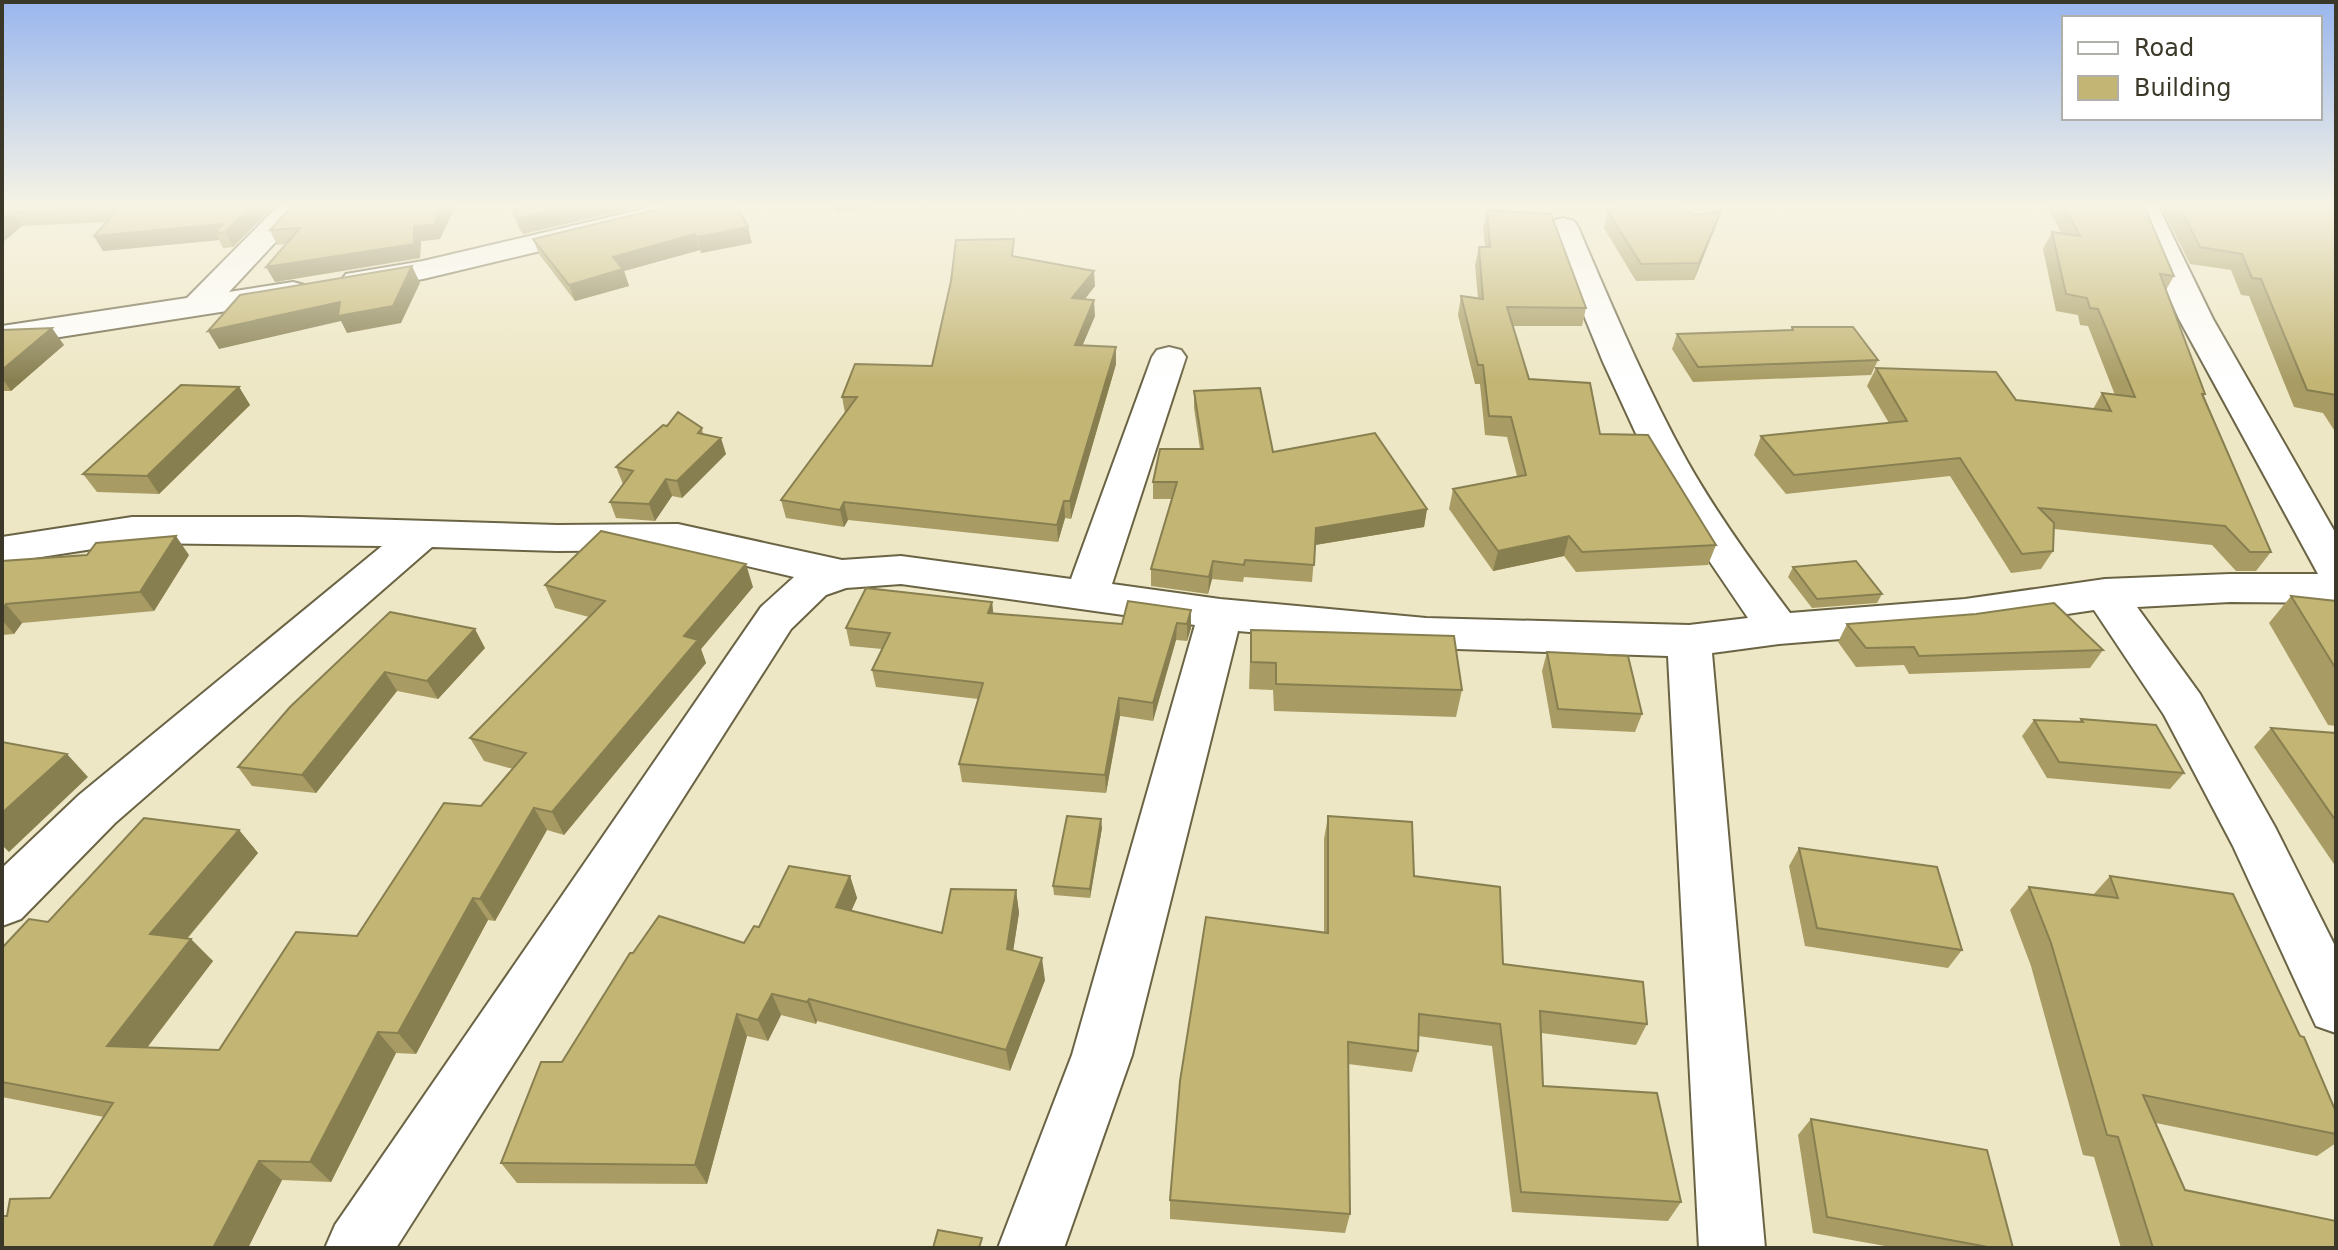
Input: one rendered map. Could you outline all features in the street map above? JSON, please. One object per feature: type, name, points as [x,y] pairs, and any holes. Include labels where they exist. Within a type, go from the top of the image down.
[{"type":"street","points":[[196,308],[238,264]]},
{"type":"street","points":[[2,336],[196,308],[447,264]]},
{"type":"street","points":[[1579,264],[1638,397],[1685,491],[1779,629]]},
{"type":"street","points":[[2170,264],[2196,319],[2336,570]]},
{"type":"street","points":[[1087,594],[1169,357]]},
{"type":"street","points":[[2,550],[132,530],[557,538],[678,537],[842,574]]},
{"type":"street","points":[[2,903],[97,809],[422,534]]},
{"type":"street","points":[[358,1248],[776,618],[811,585],[842,574],[901,570],[1220,614],[1426,633],[1689,641],[1779,629],[1965,614],[2105,594],[2230,588],[2336,589]]},
{"type":"street","points":[[2105,594],[2183,706],[2257,842],[2336,1007]]},
{"type":"street","points":[[1031,1248],[1102,1055],[1220,614]]},
{"type":"street","points":[[1689,641],[1732,1248]]},
{"type":"building","points":[[553,264],[619,264],[623,269],[569,285]]},
{"type":"building","points":[[953,264],[1058,264],[1094,271],[1072,298],[1094,300],[1075,345],[1116,347],[1070,501],[1064,501],[1057,525],[844,502],[840,510],[781,500],[857,397],[842,397],[855,364],[932,366]]},
{"type":"building","points":[[1480,264],[1570,264],[1586,308],[1507,307],[1529,379],[1590,383],[1600,434],[1648,435],[1716,545],[1582,552],[1569,536],[1498,551],[1453,489],[1526,475],[1511,417],[1489,416],[1483,365],[1478,365],[1461,296],[1483,299]]},
{"type":"building","points":[[2059,264],[2169,264],[2174,276],[2160,274],[2205,394],[2202,394],[2271,552],[2250,552],[2225,526],[2039,508],[2054,523],[2053,551],[2022,554],[1960,458],[1794,475],[1761,436],[1907,421],[1876,368],[1996,372],[2016,400],[2111,411],[2102,393],[2135,397],[2098,309],[2090,308],[2087,298],[2066,294]]},
{"type":"building","points":[[2246,264],[2336,264],[2336,395],[2307,390],[2261,279],[2252,278]]},
{"type":"building","points":[[412,266],[393,306],[338,316],[340,302],[208,331],[240,295]]},
{"type":"building","points":[[1792,327],[1853,327],[1878,360],[1698,367],[1677,334],[1793,330]]},
{"type":"building","points":[[52,328],[2,370],[2,330]]},
{"type":"building","points":[[181,385],[239,387],[147,476],[83,474]]},
{"type":"building","points":[[1260,388],[1273,452],[1375,433],[1427,509],[1316,528],[1314,565],[1245,560],[1244,565],[1213,561],[1209,577],[1151,569],[1177,482],[1153,482],[1160,449],[1203,449],[1194,391]]},
{"type":"building","points":[[678,412],[702,428],[698,433],[721,438],[677,481],[666,479],[649,504],[610,502],[633,471],[616,467],[663,425],[667,426]]},
{"type":"building","points":[[601,531],[746,564],[684,636],[698,640],[552,812],[534,808],[480,899],[473,898],[398,1033],[378,1032],[310,1162],[259,1161],[213,1248],[2,1248],[2,1216],[7,1216],[10,1199],[50,1198],[113,1103],[2,1082],[2,948],[29,919],[48,922],[144,818],[239,830],[150,934],[191,939],[107,1046],[219,1050],[296,932],[357,936],[444,803],[481,806],[526,753],[470,738],[605,601],[545,585]]},
{"type":"building","points":[[176,536],[140,592],[6,604],[2,610],[2,561],[87,555],[96,543]]},
{"type":"building","points":[[1856,561],[1882,594],[1817,599],[1793,567]]},
{"type":"building","points":[[866,588],[992,602],[988,613],[1122,624],[1128,601],[1191,610],[1187,624],[1177,623],[1153,703],[1119,698],[1105,775],[959,764],[983,683],[872,670],[890,633],[846,628]]},
{"type":"building","points":[[2291,596],[2336,601],[2336,669]]},
{"type":"building","points":[[2054,603],[2103,650],[1919,656],[1914,647],[1866,648],[1847,624],[1976,614]]},
{"type":"building","points":[[390,612],[475,629],[427,681],[385,672],[302,775],[238,767],[290,707]]},
{"type":"building","points":[[1251,630],[1454,636],[1462,690],[1276,684],[1276,663],[1251,662]]},
{"type":"building","points":[[1547,652],[1628,656],[1642,714],[1558,709]]},
{"type":"building","points":[[2081,719],[2156,725],[2184,773],[2059,762],[2034,720],[2083,722]]},
{"type":"building","points":[[2271,728],[2336,733],[2336,821]]},
{"type":"building","points":[[2,742],[67,754],[2,813]]},
{"type":"building","points":[[1067,816],[1101,819],[1090,889],[1053,886]]},
{"type":"building","points":[[1328,816],[1412,822],[1414,876],[1500,887],[1503,964],[1643,982],[1647,1024],[1540,1011],[1543,1086],[1657,1093],[1681,1202],[1521,1192],[1500,1024],[1419,1014],[1418,1051],[1348,1042],[1350,1214],[1170,1200],[1180,1081],[1206,917],[1328,933]]},
{"type":"building","points":[[1799,848],[1937,867],[1962,950],[1817,928]]},
{"type":"building","points":[[789,866],[850,876],[836,907],[942,933],[951,889],[1016,890],[1007,949],[1042,958],[1006,1050],[809,999],[807,1002],[772,994],[758,1020],[737,1014],[695,1165],[501,1163],[541,1062],[562,1062],[630,953],[659,916],[744,943],[754,926],[759,927]]},
{"type":"building","points":[[2110,876],[2233,894],[2300,1036],[2304,1037],[2336,1112],[2336,1134],[2143,1095],[2185,1190],[2336,1221],[2336,1248],[2153,1248],[2118,1137],[2107,1135],[2051,943],[2029,887],[2118,898]]},
{"type":"building","points":[[1811,1119],[1987,1150],[2013,1248],[1993,1248],[1827,1217]]},
{"type":"building","points":[[938,1230],[982,1238],[979,1248],[933,1248]]}]
